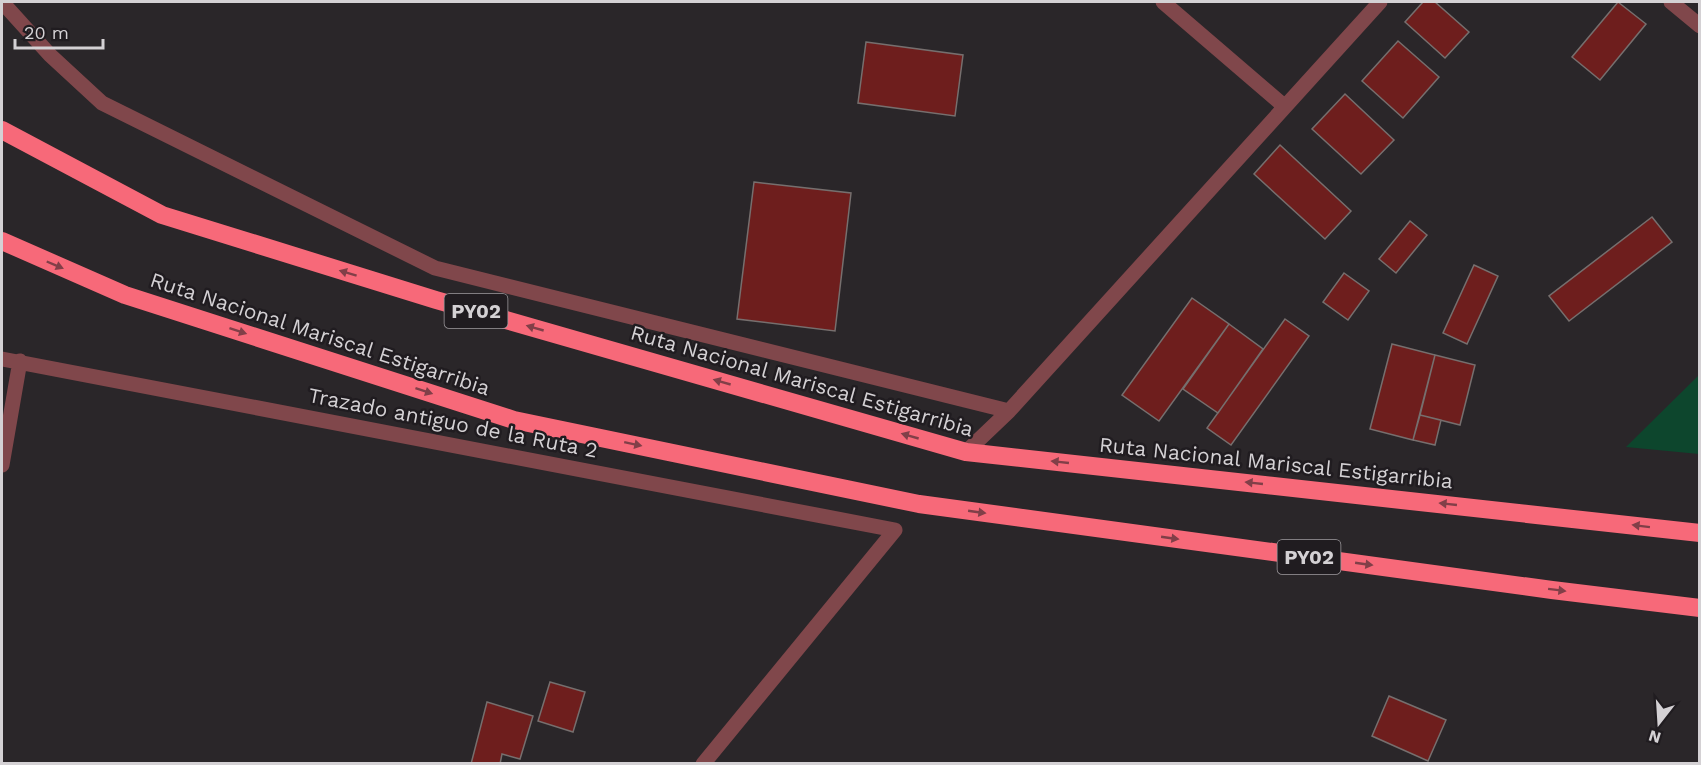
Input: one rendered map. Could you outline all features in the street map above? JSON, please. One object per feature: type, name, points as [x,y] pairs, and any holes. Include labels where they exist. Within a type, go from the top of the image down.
[{"type":"highway","name":"Ruta Nacional Mariscal Estigarribia","points":[[2,130],[162,215],[436,300],[966,452],[1700,533]]},
{"type":"highway","name":"Ruta Nacional Mariscal Estigarribia","points":[[2,241],[125,295],[514,420],[919,504],[1700,608]]},
{"type":"street","points":[[2,2],[50,55],[102,103],[435,268],[1009,411]]},
{"type":"street","points":[[1163,2],[1284,106]]},
{"type":"street","points":[[966,452],[1009,411],[1380,2]]},
{"type":"street","points":[[1671,2],[1700,26]]},
{"type":"street","name":"Trazado antiguo de la Ruta 2","points":[[2,359],[896,530],[703,764]]},
{"type":"street","points":[[2,465],[20,361]]},
{"type":"green space","points":[[1699,375],[1699,454],[1626,447]]},
{"type":"building","points":[[1423,2],[1435,2],[1469,32],[1445,58],[1405,22]]},
{"type":"building","points":[[1618,2],[1646,24],[1600,80],[1572,57]]},
{"type":"building","points":[[1398,41],[1439,77],[1403,118],[1362,81]]},
{"type":"building","points":[[866,42],[963,55],[955,116],[858,103]]},
{"type":"building","points":[[1345,94],[1394,140],[1361,174],[1312,129]]},
{"type":"building","points":[[1280,145],[1351,211],[1325,239],[1254,174]]},
{"type":"building","points":[[754,182],[851,193],[835,331],[737,319]]},
{"type":"building","points":[[1652,217],[1672,242],[1569,321],[1549,296]]},
{"type":"building","points":[[1410,221],[1427,235],[1396,273],[1379,259]]},
{"type":"building","points":[[1474,265],[1498,276],[1467,344],[1443,333]]},
{"type":"building","points":[[1344,273],[1369,291],[1348,320],[1323,302]]},
{"type":"building","points":[[1192,298],[1229,324],[1159,421],[1122,395]]},
{"type":"building","points":[[1285,319],[1309,336],[1231,445],[1207,428]]},
{"type":"building","points":[[1229,324],[1263,349],[1218,413],[1183,389]]},
{"type":"building","points":[[1392,344],[1435,355],[1413,440],[1370,429]]},
{"type":"building","points":[[1435,355],[1475,365],[1460,425],[1420,415]]},
{"type":"building","points":[[1420,415],[1441,420],[1435,445],[1413,440]]},
{"type":"building","points":[[550,682],[585,692],[573,732],[538,721]]},
{"type":"building","points":[[1389,696],[1446,720],[1428,761],[1372,736]]},
{"type":"building","points":[[487,702],[533,716],[520,759],[502,754],[500,764],[471,764]]}]
